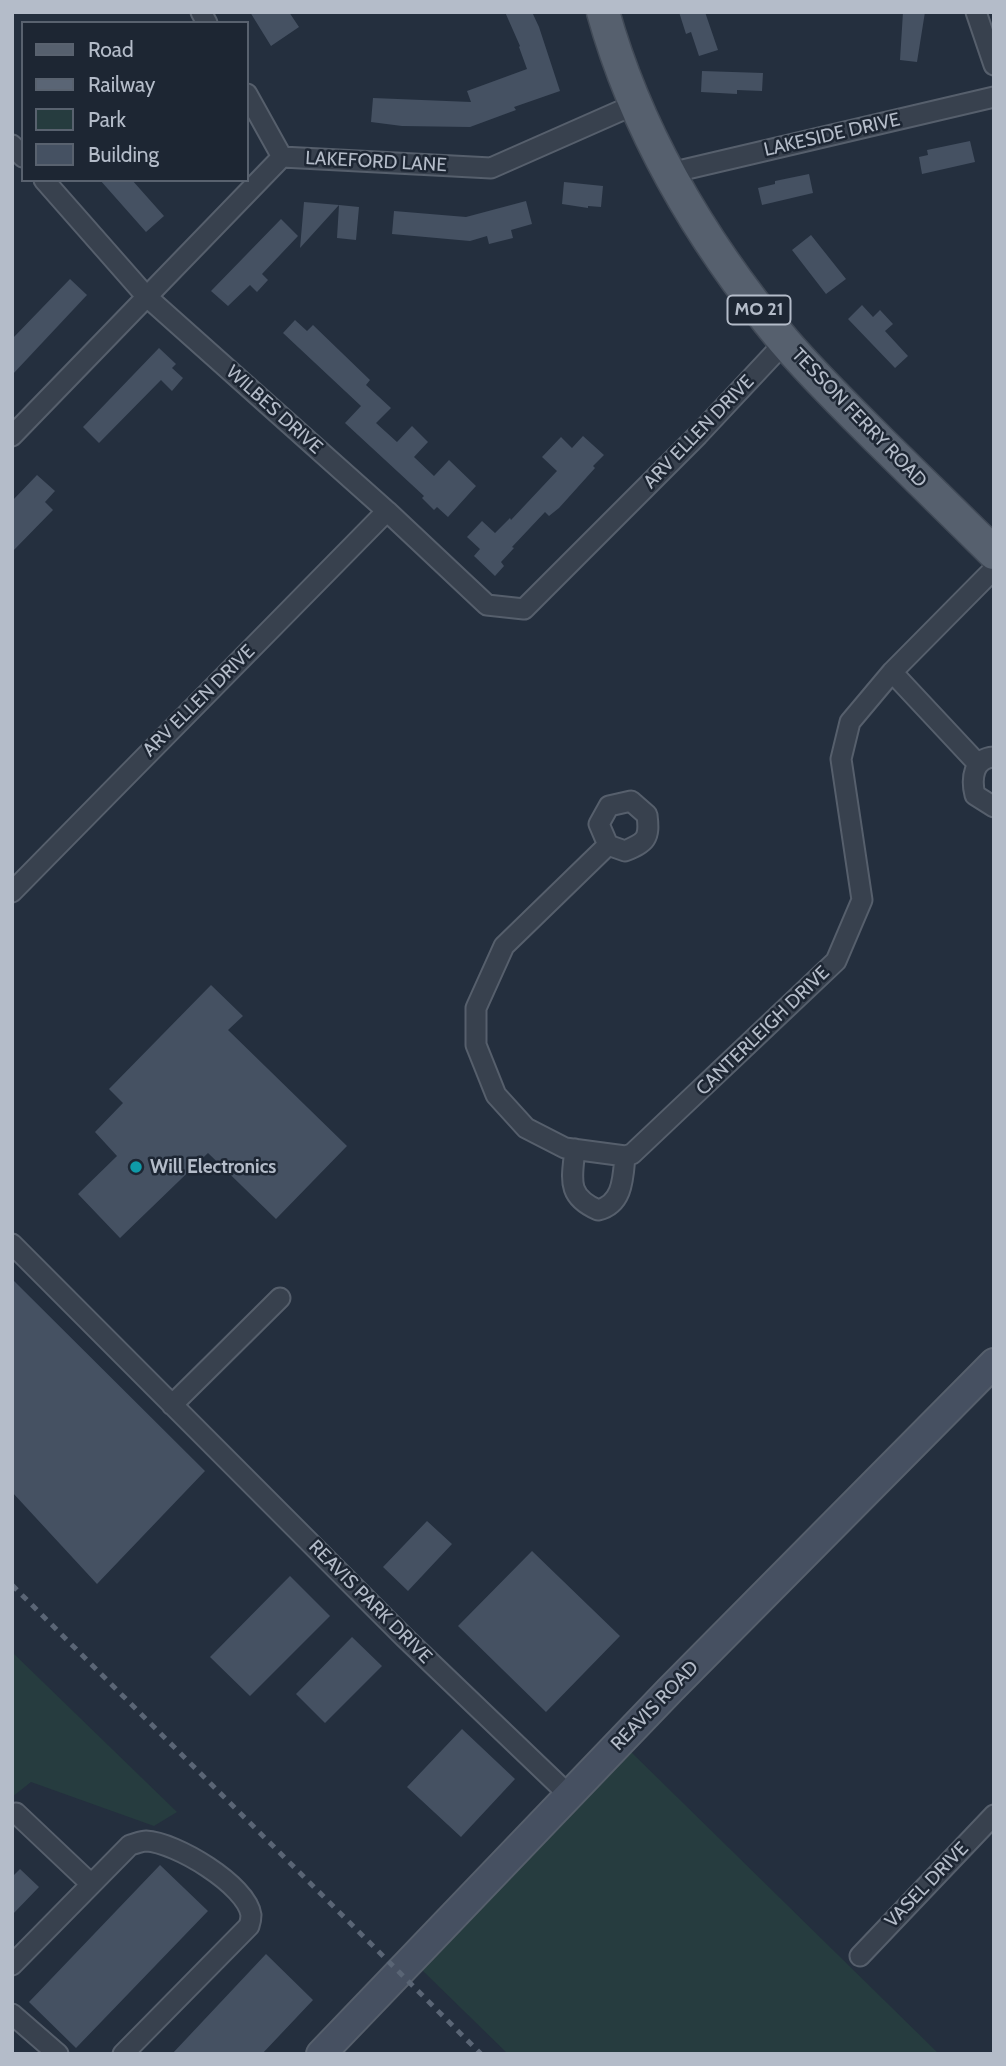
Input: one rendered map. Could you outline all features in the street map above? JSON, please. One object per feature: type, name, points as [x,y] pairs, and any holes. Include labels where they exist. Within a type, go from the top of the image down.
[{"type":"main road","name":"TESSON FERRY ROAD","points":[[603,12],[636,104],[694,217],[722,259],[785,342],[824,385],[994,553]]},
{"type":"street","points":[[976,12],[994,65]]},
{"type":"street","points":[[248,96],[282,157]]},
{"type":"street","name":"LAKESIDE DRIVE","points":[[670,173],[994,97]]},
{"type":"street","name":"LAKEFORD LANE","points":[[12,436],[282,157],[491,168],[636,104]]},
{"type":"street","name":"WILBES DRIVE","points":[[46,182],[146,296],[387,511],[487,605],[524,609]]},
{"type":"street","name":"ARV ELLEN DRIVE","points":[[524,609],[698,435],[785,342]]},
{"type":"street","name":"ARV ELLEN DRIVE","points":[[12,892],[387,511]]},
{"type":"street","name":"CANTERLEIGH DRIVE","points":[[628,1155],[836,961],[862,900],[841,760],[850,722],[892,672],[994,569]]},
{"type":"street","points":[[892,672],[986,761],[971,779],[975,795],[994,807]]},
{"type":"street","points":[[575,1149],[572,1185],[583,1202],[598,1210],[608,1208],[618,1196],[628,1155],[575,1149],[565,1148],[526,1128],[496,1095],[476,1045],[476,1007],[504,946],[608,845]]},
{"type":"street","name":"REAVIS PARK DRIVE","points":[[12,1244],[404,1637],[569,1795]]},
{"type":"street","points":[[172,1405],[280,1298]]},
{"type":"street","name":"REAVIS ROAD","points":[[321,2054],[569,1795],[994,1363]]},
{"type":"street","points":[[16,1813],[91,1884]]},
{"type":"street","name":"VASEL DRIVE","points":[[860,1955],[994,1815]]},
{"type":"street","points":[[12,1965],[130,1845],[145,1841],[161,1844],[188,1854],[209,1868],[246,1902],[251,1917],[249,1926],[123,2054]]},
{"type":"street","points":[[12,2014],[58,2054]]},
{"type":"green space","points":[[12,1652],[177,1812],[154,1826],[31,1782],[12,1797]]},
{"type":"green space","points":[[629,1750],[939,2054],[508,2054],[422,1970],[442,1943]]},
{"type":"building","points":[[250,12],[289,12],[299,27],[271,46]]},
{"type":"building","points":[[505,12],[532,12],[560,91],[514,107],[516,110],[470,127],[402,126],[371,122],[373,98],[471,102],[467,91],[527,69]]},
{"type":"building","points":[[679,12],[705,12],[718,50],[699,56],[691,32],[686,34]]},
{"type":"building","points":[[903,12],[925,12],[917,62],[900,60]]},
{"type":"building","points":[[702,71],[763,73],[762,91],[737,90],[737,94],[701,92]]},
{"type":"building","points":[[970,141],[975,162],[922,174],[919,157],[928,155],[927,150]]},
{"type":"building","points":[[809,174],[813,193],[762,205],[758,188],[775,184],[775,181]]},
{"type":"building","points":[[102,182],[134,182],[164,216],[146,232]]},
{"type":"building","points":[[564,182],[603,186],[601,207],[562,204]]},
{"type":"building","points":[[526,201],[532,224],[511,230],[513,238],[489,244],[487,236],[470,241],[392,234],[394,211],[466,217]]},
{"type":"building","points":[[304,202],[339,205],[300,248]]},
{"type":"building","points":[[339,205],[359,207],[356,240],[337,238]]},
{"type":"building","points":[[281,219],[298,236],[262,274],[268,280],[257,292],[250,285],[228,306],[211,291]]},
{"type":"building","points":[[811,235],[846,279],[826,294],[792,250]]},
{"type":"building","points":[[70,279],[87,295],[12,375],[12,339]]},
{"type":"building","points":[[862,305],[873,317],[880,310],[893,324],[885,331],[908,356],[895,368],[848,319]]},
{"type":"building","points":[[295,320],[307,331],[313,325],[370,380],[366,385],[391,408],[376,423],[397,442],[412,426],[428,442],[414,457],[434,476],[449,460],[476,486],[448,517],[437,507],[434,510],[422,498],[424,496],[345,423],[361,406],[283,333]]},
{"type":"building","points":[[159,348],[176,364],[172,368],[183,378],[172,391],[161,380],[99,443],[83,427]]},
{"type":"building","points":[[583,436],[604,455],[559,508],[549,516],[545,512],[512,547],[514,548],[501,562],[504,566],[495,576],[474,556],[480,549],[467,537],[482,521],[495,533],[510,518],[511,520],[557,471],[542,457],[561,437],[572,448]]},
{"type":"building","points":[[37,475],[55,491],[45,502],[53,510],[12,552],[12,501]]},
{"type":"building","points":[[211,985],[243,1016],[228,1030],[347,1146],[276,1219],[208,1153],[120,1238],[78,1194],[117,1156],[95,1132],[123,1103],[109,1089]]},
{"type":"building","points":[[12,1279],[205,1471],[97,1584],[12,1492]]},
{"type":"building","points":[[427,1521],[452,1544],[408,1591],[383,1567]]},
{"type":"building","points":[[532,1551],[620,1636],[546,1712],[458,1626]]},
{"type":"building","points":[[290,1576],[330,1616],[250,1696],[210,1657]]},
{"type":"building","points":[[352,1637],[382,1666],[325,1723],[296,1694]]},
{"type":"building","points":[[462,1729],[515,1779],[461,1837],[407,1787]]},
{"type":"building","points":[[160,1865],[208,1911],[76,2048],[29,2002]]},
{"type":"building","points":[[20,1869],[39,1887],[12,1915],[12,1877]]},
{"type":"building","points":[[266,1954],[313,2000],[262,2054],[172,2054]]},
{"type":"railway","points":[[12,1585],[481,2054]]},
{"type":"place","name":"Will Electronics","points":[[136,1167]]}]
